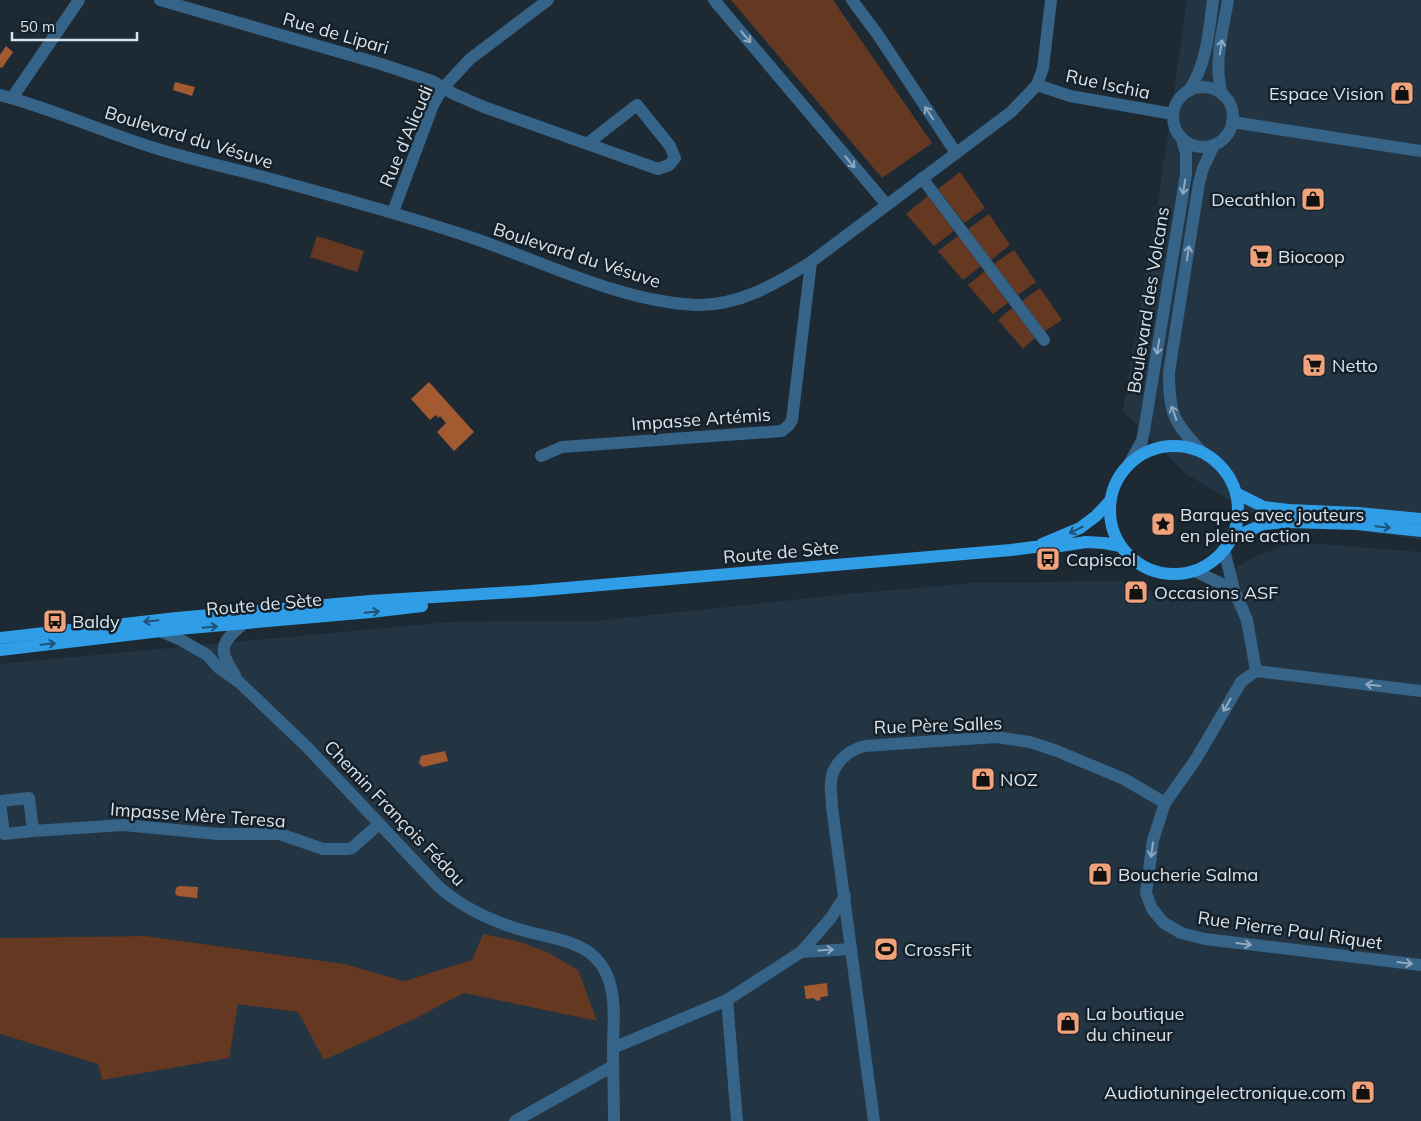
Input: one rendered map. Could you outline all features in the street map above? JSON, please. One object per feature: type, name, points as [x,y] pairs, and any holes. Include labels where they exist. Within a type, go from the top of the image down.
[{"type":"main road","points":[[1164,447],[1183,447],[1202,452],[1222,467],[1236,493],[1238,516],[1232,538],[1213,561],[1194,571],[1174,574],[1153,571],[1134,561],[1120,546],[1111,524],[1110,501],[1116,481],[1129,464],[1145,453],[1164,447]]},
{"type":"main road","points":[[1236,493],[1264,507],[1289,510],[1358,512],[1421,519]]},
{"type":"main road","name":"Route de Sète","points":[[1034,547],[1080,528],[1096,516],[1110,501]]},
{"type":"main road","points":[[1232,538],[1264,524],[1289,522],[1358,524],[1421,531]]},
{"type":"main road","name":"Route de Sète","points":[[0,638],[177,618],[531,591],[1060,546],[1086,542],[1120,546]]},
{"type":"main road","name":"Route de Sète","points":[[0,650],[160,631],[372,612],[531,591]]},
{"type":"street","points":[[6,97],[79,0]]},
{"type":"street","name":"Rue de Lipari","points":[[160,0],[381,64],[432,81],[484,107],[658,169],[669,165],[675,158],[670,146],[637,105],[588,143]]},
{"type":"street","name":"Rue d'Alicudi","points":[[393,212],[433,105],[443,88],[470,59],[548,0]]},
{"type":"street","points":[[714,0],[887,205]]},
{"type":"street","points":[[852,0],[878,35],[956,153]]},
{"type":"street","name":"Boulevard du Vésuve","points":[[6,97],[158,149],[393,212],[470,237],[612,289],[666,302],[699,305],[726,302],[753,295],[779,283],[811,262],[1011,112],[1037,85],[1043,68],[1051,0]]},
{"type":"street","points":[[1213,0],[1202,65],[1197,79],[1175,104],[1173,114],[1176,132],[1182,139],[1197,146],[1206,147],[1214,145],[1223,139],[1229,131],[1232,122],[1231,106],[1222,94],[1218,80],[1218,67],[1228,0]]},
{"type":"street","name":"Rue Ischia","points":[[1037,85],[1070,96],[1173,114]]},
{"type":"street","points":[[1189,90],[1206,87],[1222,94]]},
{"type":"street","points":[[1232,122],[1421,151]]},
{"type":"street","name":"Boulevard des Volcans","points":[[1129,464],[1142,441],[1151,394],[1186,174],[1186,153],[1182,139]]},
{"type":"street","name":"Boulevard des Volcans","points":[[1202,452],[1182,431],[1173,414],[1169,396],[1169,372],[1199,183],[1203,168],[1214,145]]},
{"type":"street","points":[[922,178],[1044,340]]},
{"type":"street","name":"Impasse Artémis","points":[[541,456],[562,447],[782,431],[789,426],[792,420],[811,262]]},
{"type":"street","points":[[1224,550],[1234,590],[1247,620],[1256,671],[1421,691]]},
{"type":"street","points":[[1194,571],[1234,590]]},
{"type":"street","name":"Chemin François Fédou","points":[[239,682],[225,661],[223,651],[228,636],[243,624]]},
{"type":"street","name":"Chemin François Fédou","points":[[160,631],[181,640],[206,655],[219,668],[239,682],[308,748],[439,887],[469,910],[515,928],[571,942],[589,953],[605,968],[612,989],[615,1014],[613,1048],[614,1121]]},
{"type":"street","name":"Rue Pierre Paul Riquet","points":[[1256,671],[1242,682],[1196,759],[1165,803],[1153,840],[1146,893],[1152,909],[1164,923],[1181,933],[1205,939],[1421,966]]},
{"type":"street","name":"Rue Père Salles","points":[[874,1121],[832,807],[831,782],[838,764],[856,748],[865,746],[996,737],[1030,742],[1057,751],[1124,779],[1165,803]]},
{"type":"street","name":"Impasse Mère Teresa","points":[[33,830],[123,825],[218,834],[280,834],[323,849],[348,849],[352,848],[379,824]]},
{"type":"street","points":[[613,1048],[727,1000],[801,952],[830,919],[845,896]]},
{"type":"street","points":[[801,952],[852,949]]},
{"type":"street","points":[[727,1000],[737,1121]]},
{"type":"street","points":[[516,1121],[613,1066]]},
{"type":"shaded area","points":[[731,0],[833,0],[932,143],[882,178]]},
{"type":"shaded area","points":[[1187,0],[1421,0],[1421,540],[1255,515],[1186,474],[1123,411],[1159,195]]},
{"type":"shaded area","points":[[6,46],[13,52],[2,68],[0,67],[0,55]]},
{"type":"shaded area","points":[[175,82],[195,87],[192,96],[173,90]]},
{"type":"shaded area","points":[[960,172],[985,208],[964,223],[938,189]]},
{"type":"shaded area","points":[[928,196],[954,231],[934,246],[906,214]]},
{"type":"shaded area","points":[[989,214],[1010,245],[991,260],[968,229]]},
{"type":"shaded area","points":[[317,236],[364,251],[357,272],[310,257]]},
{"type":"shaded area","points":[[958,236],[981,266],[963,280],[938,251]]},
{"type":"shaded area","points":[[1014,250],[1036,282],[1018,295],[994,264]]},
{"type":"shaded area","points":[[985,271],[1008,303],[993,314],[968,285]]},
{"type":"shaded area","points":[[1040,288],[1062,320],[1045,331],[1022,301]]},
{"type":"shaded area","points":[[1012,308],[1035,338],[1023,349],[998,320]]},
{"type":"shaded area","points":[[429,382],[474,432],[454,451],[437,432],[446,423],[440,416],[438,418],[436,415],[430,420],[411,399]]},
{"type":"shaded area","points":[[1293,542],[1421,552],[1421,1121],[0,1121],[0,1034],[98,1064],[102,1080],[238,1004],[298,1012],[412,1020],[464,993],[596,1021],[483,934],[472,960],[404,981],[344,964],[146,936],[0,938],[0,664],[449,622],[596,621],[858,593],[974,583],[1120,581],[1179,601],[1252,558]]},
{"type":"shaded area","points":[[445,751],[448,761],[423,767],[419,763],[421,756]]},
{"type":"shaded area","points":[[179,886],[198,887],[197,898],[175,894],[176,888]]},
{"type":"shaded area","points":[[483,934],[517,941],[547,952],[578,970],[597,1021],[464,993],[412,1020],[324,1060],[298,1012],[238,1004],[229,1058],[102,1080],[98,1064],[0,1034],[0,938],[146,936],[344,964],[404,981],[472,960]]},
{"type":"shaded area","points":[[827,983],[828,996],[821,997],[817,1001],[813,998],[806,999],[804,986]]},
{"type":"place","name":"Espace Vision","points":[[1402,93]]},
{"type":"place","name":"Decathlon","points":[[1313,199]]},
{"type":"place","name":"Biocoop","points":[[1261,256]]},
{"type":"place","name":"Netto","points":[[1314,365]]},
{"type":"place","name":"Barques avec jouteurs en pleine action","points":[[1163,524]]},
{"type":"place","name":"Capiscol","points":[[1048,559]]},
{"type":"place","name":"Occasions ASF","points":[[1136,592]]},
{"type":"place","name":"Baldy","points":[[55,621]]},
{"type":"place","name":"NOZ","points":[[983,779]]},
{"type":"place","name":"Boucherie Salma","points":[[1100,874]]},
{"type":"place","name":"CrossFit","points":[[886,949]]},
{"type":"place","name":"La boutique du chineur","points":[[1068,1023]]},
{"type":"place","name":"Audiotuningelectronique.com","points":[[1363,1092]]}]
